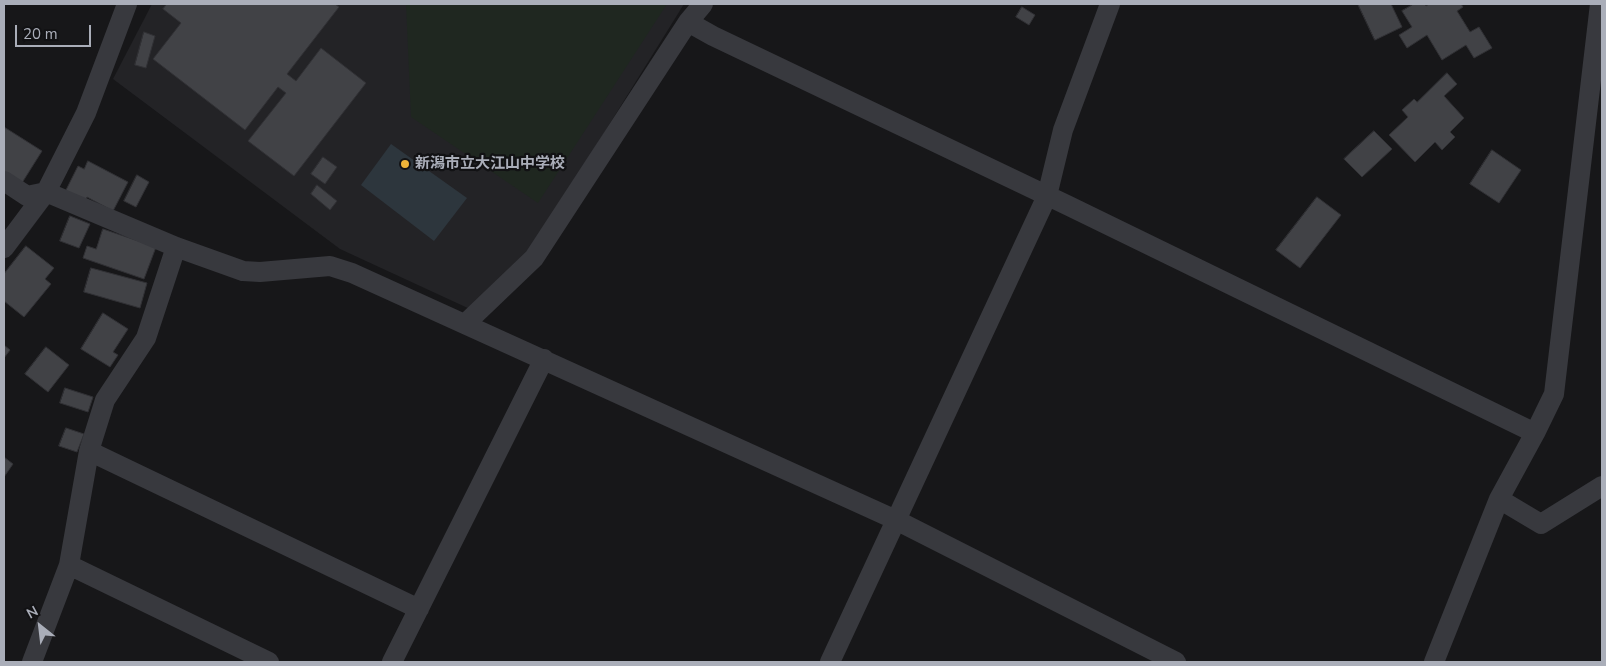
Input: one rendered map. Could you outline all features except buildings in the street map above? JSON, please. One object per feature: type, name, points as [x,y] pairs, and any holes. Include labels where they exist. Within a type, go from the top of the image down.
[{"type":"street","points":[[4,248],[46,192],[86,113],[127,4]]},
{"type":"street","points":[[465,324],[534,258],[688,22],[703,4]]},
{"type":"street","points":[[830,662],[1047,196],[1063,130],[1110,4]]},
{"type":"street","points":[[1434,662],[1499,499],[1554,394],[1600,4]]},
{"type":"street","points":[[688,22],[713,36],[1535,433]]},
{"type":"street","points":[[4,181],[26,196],[46,192],[176,247],[243,271],[260,272],[330,266],[352,273],[896,520],[1176,662]]},
{"type":"street","points":[[32,662],[69,565],[89,451],[105,400],[146,338],[176,247]]},
{"type":"street","points":[[392,662],[544,359]]},
{"type":"street","points":[[89,451],[419,609]]},
{"type":"street","points":[[1499,499],[1541,524],[1602,486]]},
{"type":"street","points":[[69,565],[269,662]]},
{"type":"shaded area","name":"新潟市立大江山中学校","points":[[152,4],[684,4],[517,273],[472,310],[340,249],[113,79]]},
{"type":"shaded area","points":[[406,4],[667,4],[538,203],[411,117]]},
{"type":"shaded area","points":[[391,144],[467,198],[434,241],[361,185]]},
{"type":"place","name":"新潟市立大江山中学校","points":[[405,164]]}]
